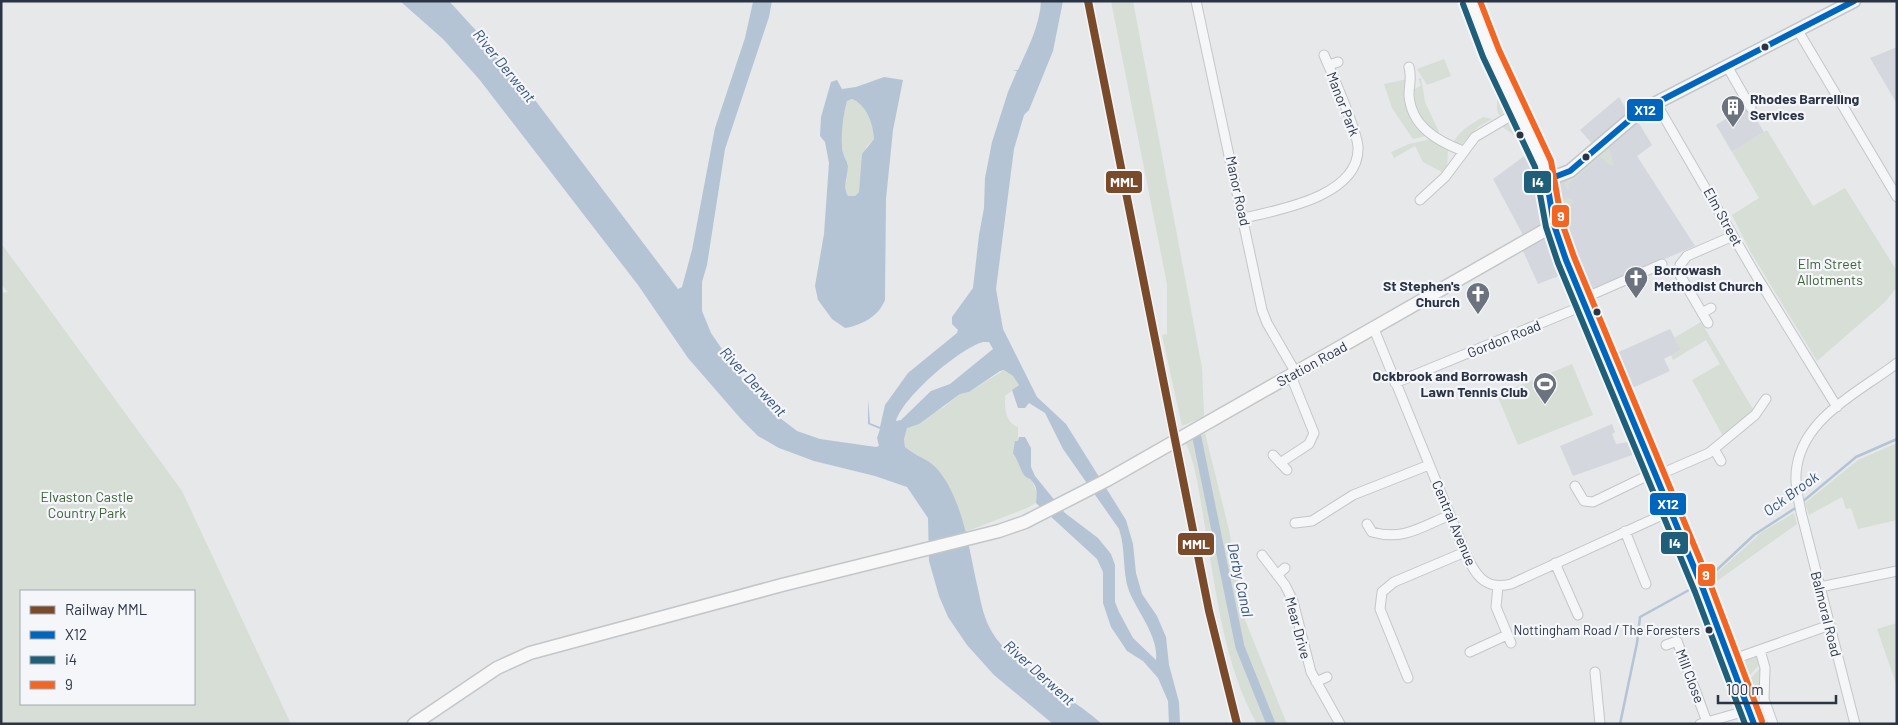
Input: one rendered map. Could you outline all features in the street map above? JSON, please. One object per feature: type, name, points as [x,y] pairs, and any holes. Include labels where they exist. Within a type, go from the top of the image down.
[{"type":"main road","points":[[1471,1],[1491,53],[1541,157],[1554,225],[1583,302],[1671,512],[1752,717]]},
{"type":"main road","points":[[1546,176],[1557,176],[1570,171],[1632,118],[1656,103],[1854,1]]},
{"type":"main road","name":"Station Road","points":[[414,724],[497,668],[530,653],[788,584],[983,536],[1016,526],[1039,516],[1088,491],[1172,441],[1374,329],[1554,225]]},
{"type":"street","name":"Manor Road","points":[[1196,1],[1265,318],[1294,374],[1314,433],[1309,444],[1280,463]]},
{"type":"street","points":[[1797,29],[1897,197]]},
{"type":"street","name":"Manor Park","points":[[1244,218],[1311,201],[1344,178],[1353,169],[1357,157],[1357,141],[1324,55]]},
{"type":"street","name":"Manor Park","points":[[1328,65],[1338,62]]},
{"type":"street","points":[[1726,66],[1751,108]]},
{"type":"street","points":[[1409,67],[1411,76],[1410,98],[1414,114],[1432,137],[1463,151]]},
{"type":"street","name":"Elm Street","points":[[1656,103],[1837,407]]},
{"type":"street","points":[[1420,200],[1445,177],[1463,151],[1484,131],[1519,111]]},
{"type":"street","points":[[1708,324],[1680,276],[1680,265],[1687,256],[1734,236]]},
{"type":"street","name":"Gordon Road","points":[[1395,383],[1583,302],[1662,264]]},
{"type":"street","points":[[1702,313],[1711,308]]},
{"type":"street","name":"Central Avenue","points":[[1374,329],[1465,552],[1478,577],[1488,584],[1498,586]]},
{"type":"street","name":"Balmoral Road","points":[[1855,724],[1849,707],[1799,504],[1796,473],[1801,449],[1814,428],[1837,407],[1897,363]]},
{"type":"street","points":[[1575,486],[1582,499],[1586,502],[1593,502],[1655,474],[1700,458],[1714,449],[1755,415],[1766,399]]},
{"type":"street","points":[[1714,449],[1721,461]]},
{"type":"street","points":[[1273,455],[1287,470]]},
{"type":"street","points":[[1295,523],[1312,521],[1353,495],[1429,465]]},
{"type":"street","points":[[1470,652],[1509,639],[1496,607],[1498,586],[1510,584],[1671,512]]},
{"type":"street","points":[[1368,524],[1372,532],[1386,536],[1399,536],[1450,516]]},
{"type":"street","points":[[1625,531],[1646,584]]},
{"type":"street","points":[[1408,678],[1380,609],[1382,592],[1394,582],[1465,552]]},
{"type":"street","name":"Mear Drive","points":[[1262,556],[1294,601],[1306,656],[1316,682],[1340,724]]},
{"type":"street","points":[[1556,563],[1578,614]]},
{"type":"street","points":[[1277,575],[1285,568]]},
{"type":"street","points":[[1820,587],[1897,571]]},
{"type":"street","points":[[1731,660],[1830,625]]},
{"type":"street","name":"Mill Close","points":[[1666,645],[1677,641],[1704,723]]},
{"type":"street","points":[[1760,650],[1765,668],[1764,699],[1773,724]]},
{"type":"street","points":[[1595,672],[1600,724]]},
{"type":"street","points":[[1316,682],[1326,677]]},
{"type":"street","points":[[1704,723],[1752,717]]},
{"type":"shaded area","points":[[1897,47],[1897,104],[1870,58]]},
{"type":"shaded area","points":[[1619,97],[1652,145],[1637,156],[1695,246],[1585,293],[1574,270],[1538,284],[1523,251],[1524,237],[1493,179],[1534,149],[1542,170],[1572,165],[1594,146],[1580,130]]},
{"type":"shaded area","points":[[1743,108],[1751,111],[1764,132],[1732,152],[1716,125]]},
{"type":"shaded area","points":[[1670,329],[1681,350],[1664,359],[1670,371],[1628,390],[1612,355]]},
{"type":"shaded area","points":[[1612,424],[1615,432],[1612,434],[1616,444],[1633,441],[1638,453],[1573,476],[1560,446]]},
{"type":"green space","points":[[1111,1],[1133,1],[1202,368],[1204,417],[1182,426],[1162,335],[1167,334],[1167,284]]},
{"type":"green space","points":[[1444,59],[1451,76],[1427,85],[1417,69]]},
{"type":"green space","points":[[1421,78],[1425,102],[1439,132],[1434,134],[1422,119],[1415,103],[1414,90],[1421,85],[1418,79]]},
{"type":"green space","points":[[1497,78],[1510,104],[1501,115],[1499,115],[1497,110]]},
{"type":"green space","points":[[1407,79],[1412,118],[1426,136],[1413,139],[1392,108],[1384,84]]},
{"type":"green space","points":[[852,99],[865,110],[872,127],[874,139],[866,147],[859,192],[855,196],[848,196],[846,185],[848,166],[842,150],[842,129],[847,101]]},
{"type":"green space","points":[[1483,117],[1492,119],[1478,127],[1462,144],[1453,145],[1461,132]]},
{"type":"green space","points":[[1510,120],[1516,120],[1528,145],[1501,126]]},
{"type":"green space","name":"Elm Street Allotments","points":[[1767,130],[1813,206],[1845,188],[1897,271],[1897,287],[1885,302],[1817,361],[1750,251],[1732,215],[1759,198],[1732,152]]},
{"type":"green space","points":[[1431,139],[1448,150],[1447,167],[1444,173],[1423,162],[1415,146],[1394,158],[1391,152],[1409,144]]},
{"type":"green space","points":[[1605,149],[1610,150],[1614,166],[1609,165],[1600,157],[1568,185],[1570,188],[1568,190],[1564,184]]},
{"type":"green space","points":[[1566,198],[1572,199],[1573,203],[1566,206],[1568,230],[1577,259],[1574,260],[1559,204]]},
{"type":"green space","name":"Elvaston Castle Country Park","points":[[1,243],[182,491],[291,724],[1,724],[1,293],[8,292],[1,284]]},
{"type":"green space","points":[[1701,322],[1754,411],[1723,436],[1692,380],[1720,364],[1706,340],[1673,360],[1671,355],[1681,350],[1674,338]]},
{"type":"green space","name":"Ockbrook and Borrowash Lawn Tennis Club","points":[[1572,364],[1593,415],[1518,445],[1497,395]]},
{"type":"green space","points":[[1004,370],[1013,376],[1019,385],[1005,396],[1006,410],[1010,422],[1018,427],[1018,441],[1024,475],[1032,481],[1038,496],[1036,503],[1027,508],[965,532],[957,505],[946,482],[930,464],[906,449],[904,439],[907,428],[944,407],[960,394],[969,392]]},
{"type":"green space","points":[[1205,433],[1229,530],[1245,620],[1287,724],[1257,724],[1236,677],[1229,653],[1218,602],[1198,483],[1185,441]]},
{"type":"green space","points":[[1897,443],[1897,520],[1858,529],[1851,508],[1846,509],[1842,497],[1809,515],[1805,503],[1858,460]]},
{"type":"green space","points":[[1794,513],[1797,524],[1710,586],[1708,581],[1762,532]]},
{"type":"green space","points":[[1897,623],[1897,686],[1877,629]]},
{"type":"green space","points":[[1750,657],[1756,657],[1761,663],[1749,676],[1744,671],[1742,665]]},
{"type":"green space","points":[[1762,666],[1761,697],[1769,724],[1761,724],[1750,683],[1750,679]]},
{"type":"water","name":"River Derwent","points":[[400,1],[449,1],[513,71],[678,289],[682,287],[692,250],[715,128],[745,38],[753,2],[772,1],[769,17],[725,149],[707,265],[702,282],[702,311],[711,333],[747,386],[780,412],[780,418],[797,431],[820,439],[876,447],[879,446],[877,438],[880,429],[868,424],[868,399],[870,423],[880,427],[885,405],[908,373],[957,333],[958,330],[952,324],[952,317],[973,288],[984,208],[985,178],[992,142],[1008,92],[1017,71],[1012,70],[1018,70],[1029,45],[1036,28],[1041,1],[1063,1],[1053,51],[1029,110],[1024,115],[1014,149],[996,289],[1003,329],[1037,397],[1066,424],[1126,520],[1133,544],[1136,573],[1142,594],[1157,616],[1166,637],[1169,665],[1179,702],[1180,724],[1169,724],[1168,701],[1158,678],[1143,661],[1127,651],[1111,627],[1103,603],[1103,572],[1097,559],[1036,503],[1035,485],[1024,475],[1013,453],[1015,441],[1018,441],[1019,437],[1025,437],[1031,448],[1031,467],[1035,476],[1065,513],[1098,538],[1111,554],[1115,565],[1115,602],[1119,612],[1133,638],[1156,660],[1156,651],[1151,633],[1127,584],[1123,544],[1119,529],[1063,449],[1045,413],[1029,403],[1025,408],[1018,408],[1012,390],[1019,385],[1013,376],[1004,370],[1000,371],[969,392],[960,394],[919,424],[907,428],[904,439],[905,447],[939,471],[954,497],[964,527],[983,611],[992,632],[1001,645],[1027,669],[1102,724],[1053,724],[994,675],[967,645],[948,617],[939,596],[929,561],[928,518],[907,487],[875,476],[814,461],[779,448],[758,436],[741,419],[688,358],[638,285],[479,79],[443,39]],"holes":[[[989,342],[993,349],[950,384],[931,391],[901,420],[896,421],[909,399],[947,363],[973,346]]]},
{"type":"water","points":[[884,77],[903,80],[893,130],[886,199],[885,300],[874,316],[857,325],[845,328],[832,319],[818,300],[815,286],[824,234],[829,163],[825,142],[820,136],[821,117],[831,82],[837,80],[842,89],[856,87]],"holes":[[[852,99],[857,102],[868,116],[874,139],[862,154],[859,192],[855,196],[848,196],[845,185],[848,166],[842,147],[844,112],[847,101]]]},
{"type":"waterway","name":"Derby Canal","points":[[1197,438],[1240,647],[1271,724]]},
{"type":"waterway","name":"Ock Brook","points":[[1801,503],[1856,457],[1897,439]]},
{"type":"waterway","name":"Ock Brook","points":[[1707,579],[1754,535],[1797,507]]},
{"type":"waterway","name":"Ock Brook","points":[[1620,724],[1637,643],[1640,617],[1689,590]]},
{"type":"rail line","name":"MML","points":[[1088,1],[1209,611],[1237,724]]},
{"type":"transit line","name":"9","points":[[1480,1],[1499,50],[1551,161],[1562,223],[1574,257],[1711,586],[1762,721]]},
{"type":"transit line","name":"X12","points":[[1754,724],[1703,589],[1566,260],[1554,225],[1546,176],[1557,176],[1570,171],[1632,118],[1656,103],[1854,1]]},
{"type":"transit line","name":"i4","points":[[1463,4],[1483,57],[1535,167],[1546,227],[1558,263],[1695,592],[1745,724]]},
{"type":"place","name":"Rhodes Barrelling Services","points":[[1733,128]]},
{"type":"place","name":"Borrowash Methodist Church","points":[[1636,299]]},
{"type":"place","name":"St Stephen's Church","points":[[1478,315]]},
{"type":"place","name":"Ockbrook and Borrowash Lawn Tennis Club","points":[[1545,405]]},
{"type":"place","name":"Nottingham Road / The Foresters","points":[[1709,630]]}]
